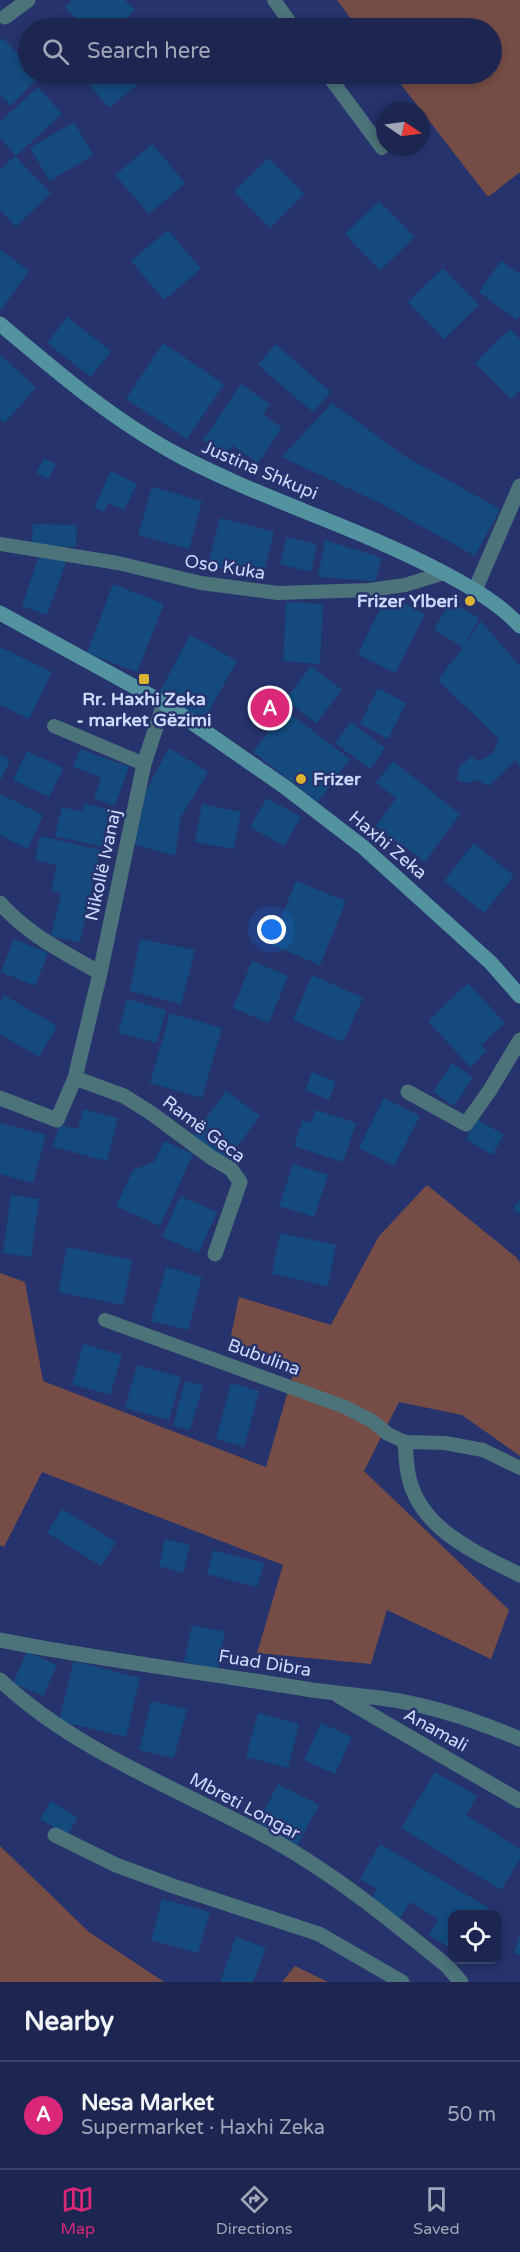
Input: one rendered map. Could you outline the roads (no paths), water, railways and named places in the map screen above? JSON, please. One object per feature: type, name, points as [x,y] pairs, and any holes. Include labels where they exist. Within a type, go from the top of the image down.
[{"type":"street","points":[[3,20],[28,0]]},
{"type":"street","name":"Justina Shkupi","points":[[0,324],[123,423],[180,456],[244,486],[406,553],[475,590],[520,626]]},
{"type":"street","points":[[475,590],[520,486]]},
{"type":"street","name":"Haxhi Zeka","points":[[0,613],[164,703],[285,787],[363,847],[491,963],[520,996]]},
{"type":"street","name":"Nikollë Ivanaj","points":[[0,1098],[57,1120],[75,1078],[100,974],[144,764],[164,703]]},
{"type":"street","points":[[0,903],[16,922],[100,974]]},
{"type":"street","points":[[408,1092],[466,1124],[490,1090],[520,1040]]},
{"type":"street","name":"Ramë Geca","points":[[75,1078],[123,1096],[231,1169],[240,1182],[215,1254]]},
{"type":"street","points":[[405,1442],[409,1480],[420,1506],[445,1534],[520,1575]]},
{"type":"street","name":"Fuad Dibra","points":[[0,1640],[165,1668],[381,1698],[433,1708],[495,1728],[520,1739]]},
{"type":"street","name":"Mbreti Longar","points":[[0,1680],[48,1720],[103,1755],[259,1832],[336,1878],[447,1966],[461,1982]]},
{"type":"street","name":"Anamali","points":[[334,1693],[520,1801]]},
{"type":"street","points":[[55,1835],[116,1865],[319,1934],[402,1982]]},
{"type":"lane","points":[[274,0],[287,18]]},
{"type":"lane","points":[[334,84],[376,140]]},
{"type":"lane","name":"Oso Kuka","points":[[0,544],[118,563],[201,583],[278,594],[369,590],[405,585],[444,573]]},
{"type":"lane","points":[[54,726],[144,764]]},
{"type":"lane","name":"Bubulina","points":[[105,1320],[345,1407],[405,1442],[445,1443],[483,1450],[520,1468]]},
{"type":"place","name":"Frizer Ylberi","points":[[470,601]]},
{"type":"place","name":"Rr. Haxhi Zeka - market Gëzimi","points":[[144,679]]},
{"type":"place","name":"Nesa Market","points":[[270,708]]},
{"type":"place","name":"Frizer","points":[[301,779]]}]
